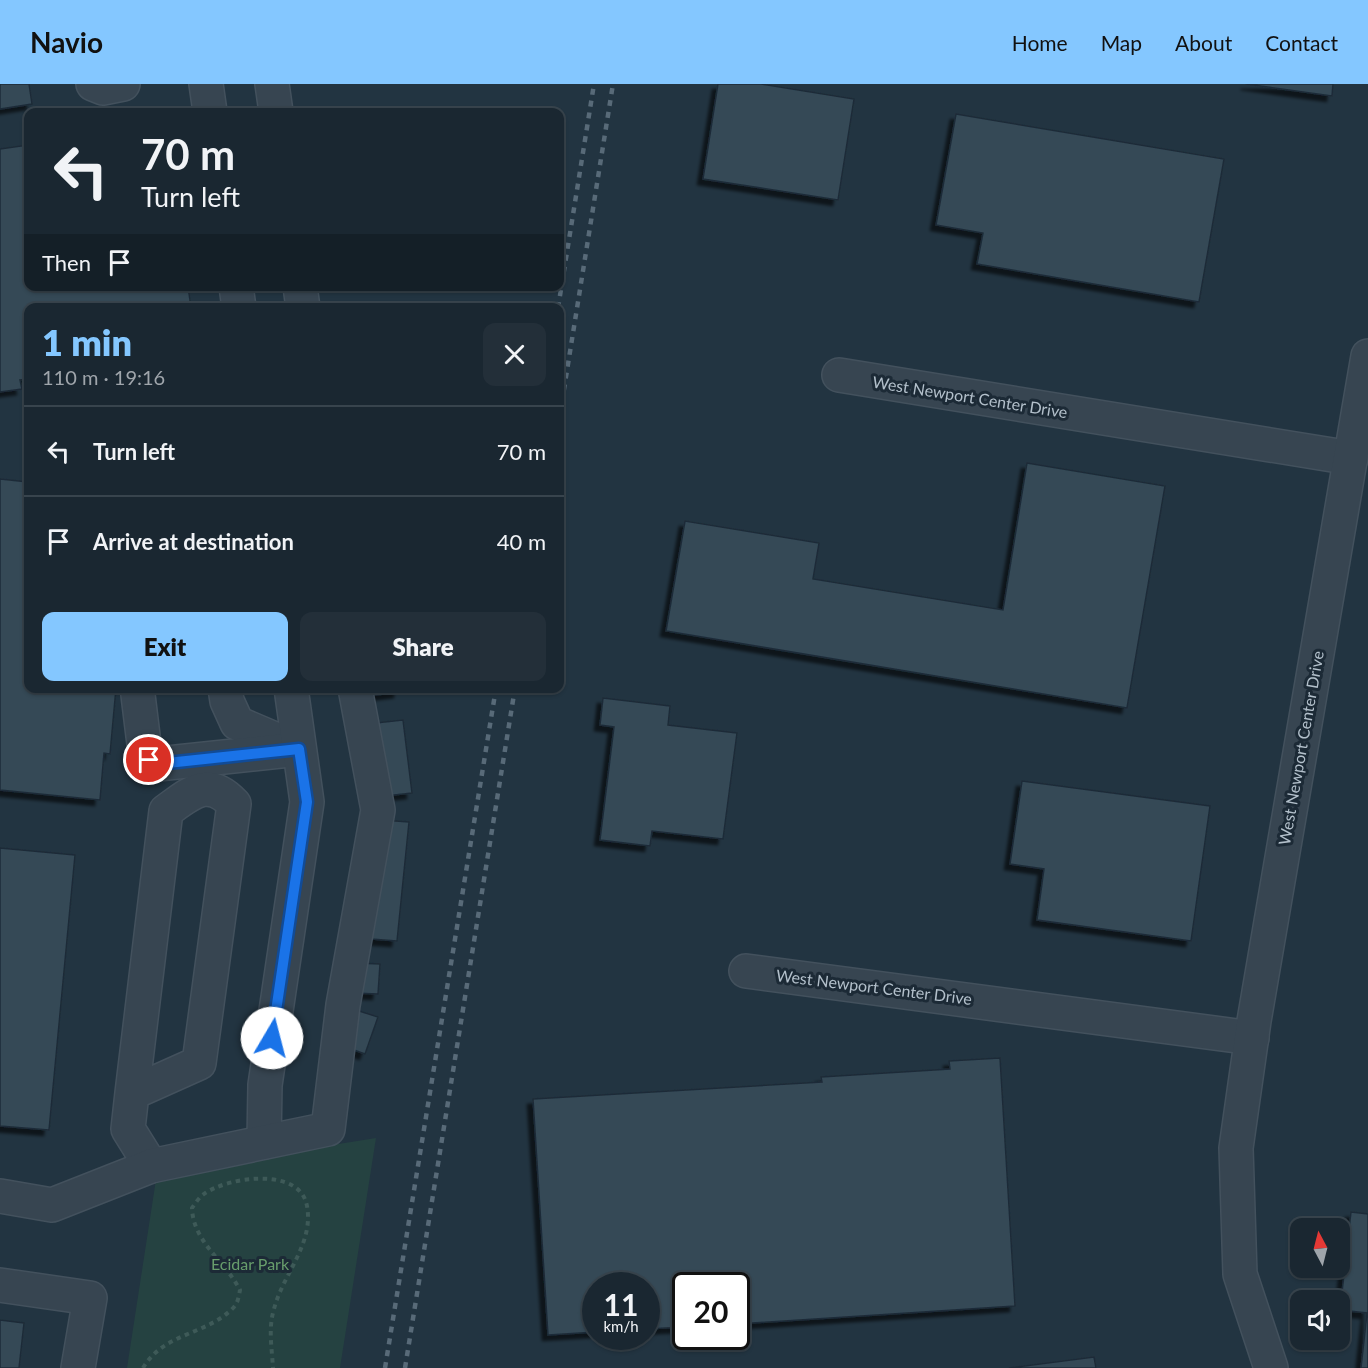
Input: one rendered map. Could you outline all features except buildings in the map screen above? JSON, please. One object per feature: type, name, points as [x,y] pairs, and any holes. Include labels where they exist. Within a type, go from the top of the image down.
[{"type":"street","points":[[93,84],[103,88],[123,84]]},
{"type":"street","points":[[206,84],[209,108]]},
{"type":"street","points":[[272,84],[275,108]]},
{"type":"street","name":"West Newport Center Drive","points":[[1271,1368],[1240,1274],[1236,1148],[1252,1038],[1368,356]]},
{"type":"street","name":"West Newport Center Drive","points":[[839,375],[1351,458]]},
{"type":"street","points":[[223,693],[237,723],[299,749]]},
{"type":"street","points":[[264,1142],[265,1085],[307,802],[292,693]]},
{"type":"street","points":[[0,1196],[52,1205],[151,1166],[328,1129],[343,1005],[378,810],[357,693]]},
{"type":"street","points":[[138,695],[144,744],[149,760],[158,764],[299,749]]},
{"type":"street","points":[[132,1094],[199,1063],[234,804],[223,792],[207,789],[195,790],[166,811],[132,1094],[128,1130],[151,1166]]},
{"type":"street","name":"West Newport Center Drive","points":[[746,970],[1252,1038]]},
{"type":"street","points":[[0,1286],[90,1298],[78,1368]]},
{"type":"path","points":[[143,1368],[165,1343],[221,1317],[236,1305],[240,1290],[230,1271],[199,1238],[192,1222],[192,1208],[203,1194],[227,1183],[265,1179],[281,1180],[298,1188],[307,1205],[306,1231],[297,1261],[274,1309],[271,1331],[273,1368]]},
{"type":"green space","name":"Ecidar Park","points":[[376,1138],[340,1368],[127,1368],[157,1173]]},
{"type":"railway","points":[[564,271],[594,84]]},
{"type":"railway","points":[[564,389],[613,84]]},
{"type":"railway","points":[[559,303],[561,291]]},
{"type":"railway","points":[[385,1368],[495,693]]},
{"type":"railway","points":[[405,1368],[514,693]]},
{"type":"route","points":[[149,760],[158,764],[299,749],[307,802],[272,1038]]}]
